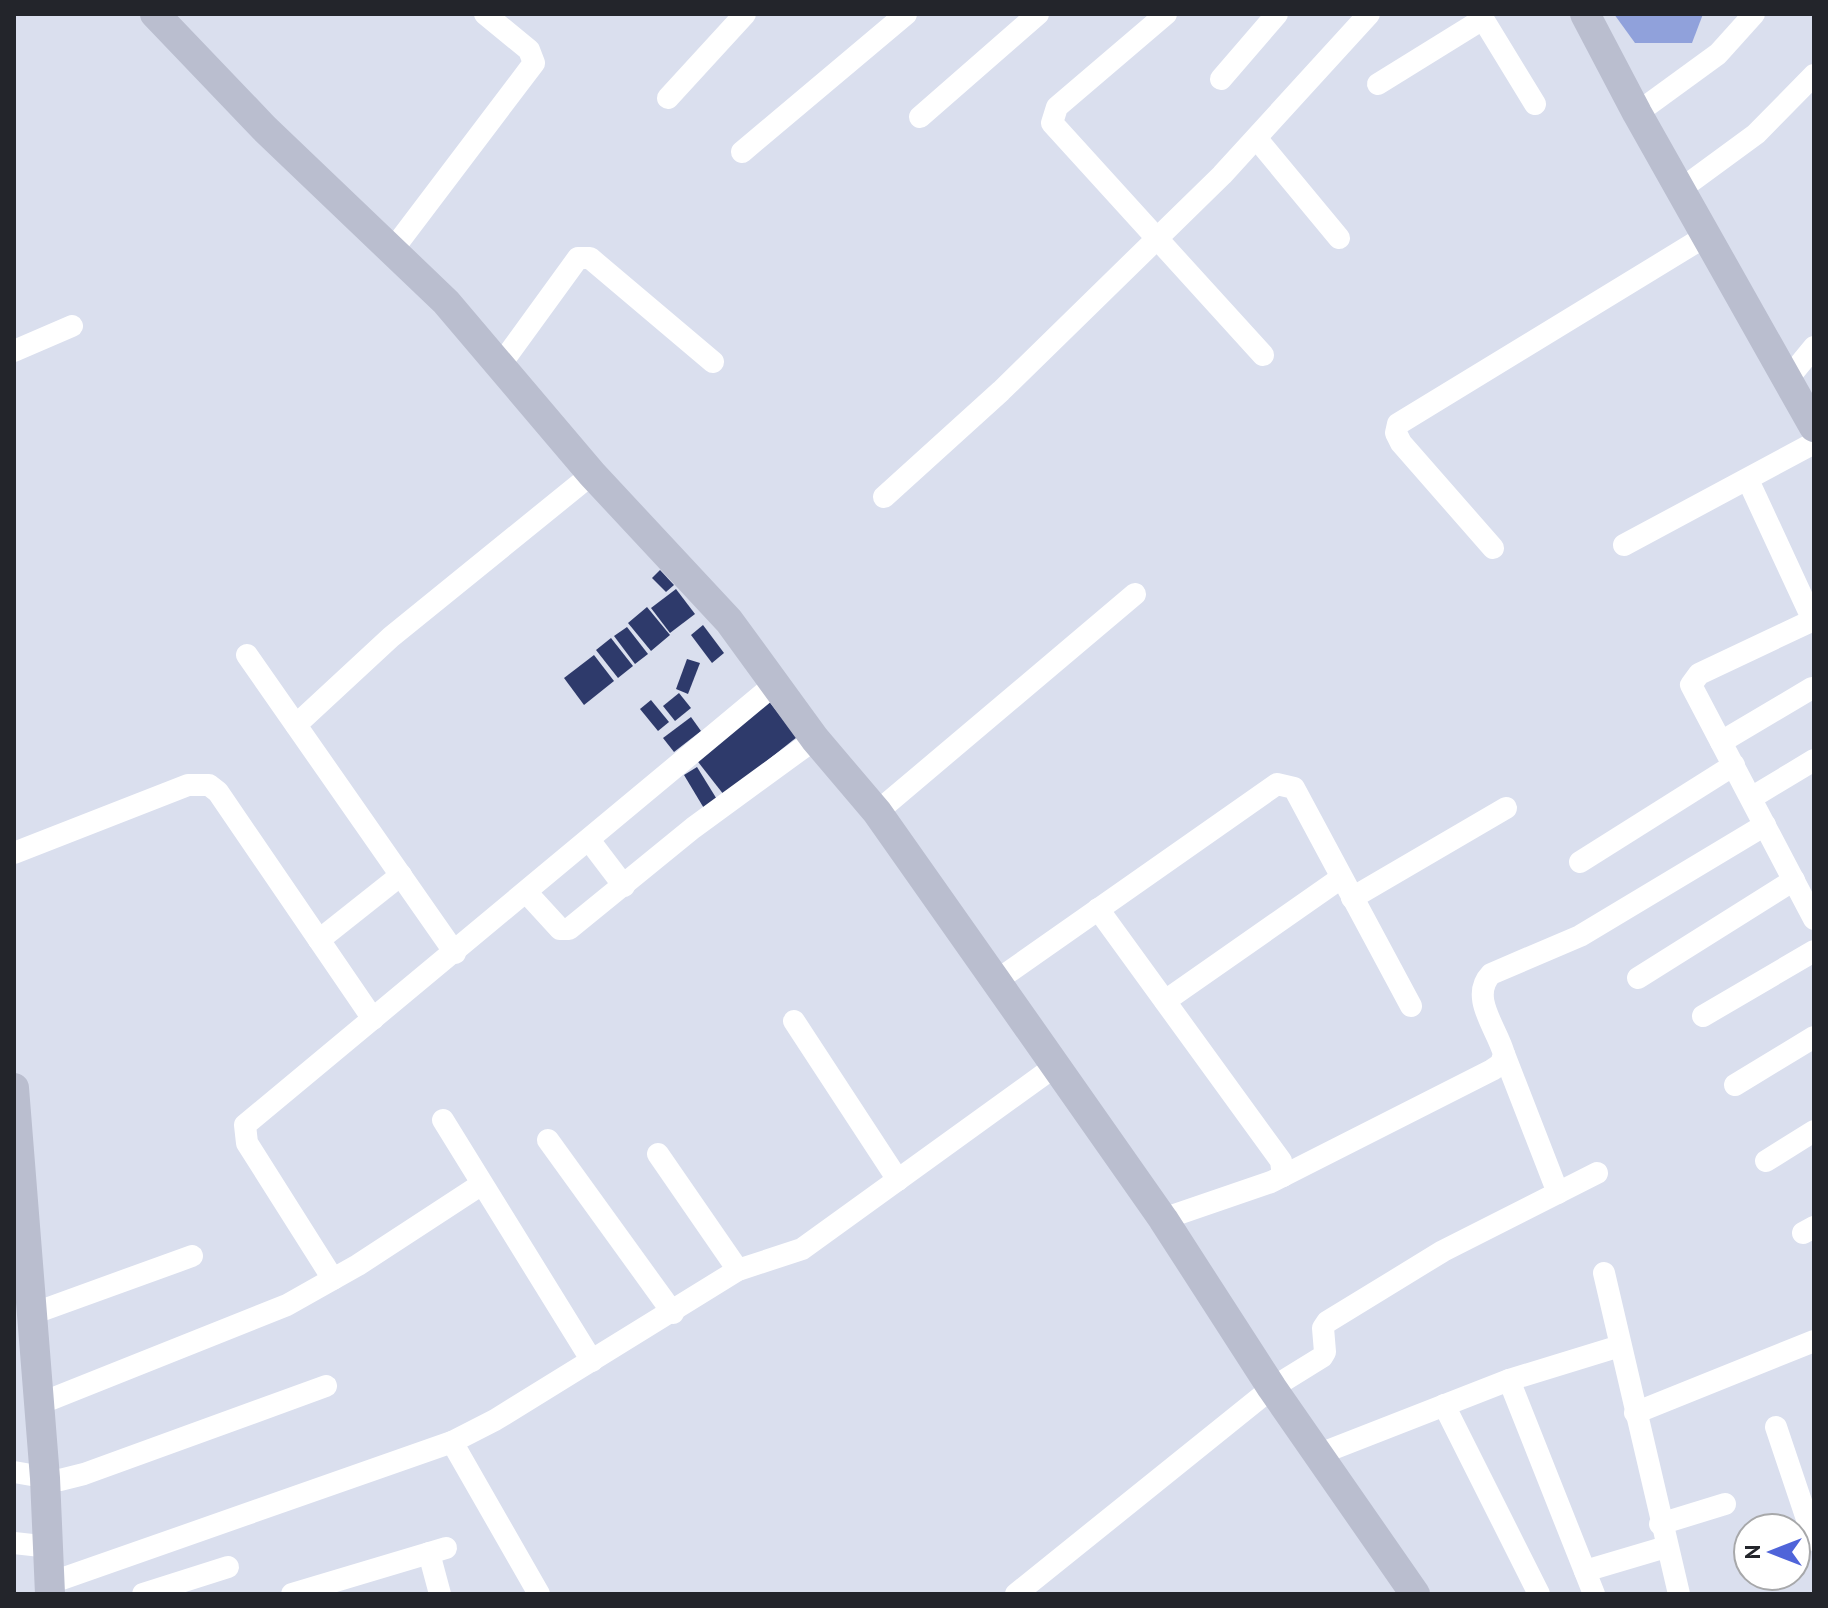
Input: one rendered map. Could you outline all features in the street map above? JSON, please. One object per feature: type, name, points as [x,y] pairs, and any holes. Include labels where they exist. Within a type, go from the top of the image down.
[{"type":"street","points":[[155,14],[264,128],[394,248],[501,364],[592,474],[729,621],[815,739],[877,812],[1163,1219],[1317,1455],[1415,1594]]},
{"type":"street","points":[[394,248],[534,63],[529,50],[485,14]]},
{"type":"street","points":[[668,98],[745,14]]},
{"type":"street","points":[[742,152],[906,14]]},
{"type":"street","points":[[1166,14],[1057,107],[1052,123],[1155,240],[1263,355]]},
{"type":"street","points":[[1221,79],[1277,14]]},
{"type":"street","points":[[884,497],[1257,139],[1369,14]]},
{"type":"street","points":[[1585,14],[1637,113],[1814,427]]},
{"type":"street","points":[[1637,113],[1718,54],[1754,14]]},
{"type":"street","points":[[1378,84],[1482,16],[1535,104]]},
{"type":"street","points":[[920,117],[1029,17]]},
{"type":"street","points":[[1681,189],[1756,134],[1811,85]]},
{"type":"street","points":[[1257,139],[1339,238]]},
{"type":"street","points":[[1493,548],[1401,443],[1396,433],[1398,424],[1706,236]]},
{"type":"street","points":[[501,364],[560,281],[578,258],[583,257],[590,258],[713,362]]},
{"type":"street","points":[[14,351],[72,326]]},
{"type":"street","points":[[1786,381],[1814,347]]},
{"type":"street","points":[[1624,545],[1814,443]]},
{"type":"street","points":[[296,725],[391,637],[592,474]]},
{"type":"street","points":[[1748,480],[1809,606],[1810,629],[1693,679],[1694,694],[1814,919]]},
{"type":"street","points":[[877,812],[1135,594]]},
{"type":"street","points":[[247,655],[455,953]]},
{"type":"street","points":[[333,1279],[244,1134],[253,1116],[455,953],[775,684]]},
{"type":"street","points":[[1721,742],[1812,688]]},
{"type":"street","points":[[527,893],[565,930],[693,828],[815,739]]},
{"type":"street","points":[[1751,798],[1814,760]]},
{"type":"street","points":[[1580,862],[1734,765]]},
{"type":"street","points":[[996,981],[1277,784],[1294,788],[1411,1006]]},
{"type":"street","points":[[14,853],[188,785],[209,785],[218,792],[373,1019]]},
{"type":"street","points":[[1165,1001],[1347,888],[1506,808]]},
{"type":"street","points":[[1558,1193],[1481,994],[1483,982],[1491,974],[1580,936],[1765,825]]},
{"type":"street","points":[[589,840],[624,886]]},
{"type":"street","points":[[319,940],[401,875]]},
{"type":"street","points":[[1638,978],[1794,880]]},
{"type":"street","points":[[1098,909],[1281,1161],[1283,1176]]},
{"type":"street","points":[[1703,1016],[1814,951]]},
{"type":"street","points":[[794,1021],[898,1180]]},
{"type":"street","points":[[1735,1085],[1814,1037]]},
{"type":"street","points":[[1163,1219],[1283,1176],[1492,1070],[1501,1064],[1504,1054]]},
{"type":"street","points":[[14,1088],[50,1547],[50,1588],[452,1442],[673,1313],[738,1270],[802,1249],[1054,1067]]},
{"type":"street","points":[[443,1120],[592,1361]]},
{"type":"street","points":[[1766,1161],[1814,1131]]},
{"type":"street","points":[[548,1140],[673,1313]]},
{"type":"street","points":[[658,1154],[738,1270]]},
{"type":"street","points":[[1016,1594],[1272,1388],[1324,1355],[1323,1328],[1327,1322],[1443,1251],[1597,1173]]},
{"type":"street","points":[[39,1404],[287,1305],[482,1184]]},
{"type":"street","points":[[32,1314],[192,1256]]},
{"type":"street","points":[[1604,1273],[1660,1524],[1679,1594]]},
{"type":"street","points":[[1635,1413],[1814,1341]]},
{"type":"street","points":[[1317,1455],[1509,1380],[1620,1346]]},
{"type":"street","points":[[1509,1380],[1594,1594]]},
{"type":"street","points":[[14,1472],[60,1480],[84,1474],[326,1386]]},
{"type":"street","points":[[1444,1405],[1539,1594]]},
{"type":"street","points":[[1776,1427],[1804,1476],[1814,1540]]},
{"type":"street","points":[[452,1442],[539,1594]]},
{"type":"street","points":[[1660,1524],[1725,1504]]},
{"type":"street","points":[[14,1543],[50,1547]]},
{"type":"street","points":[[1585,1571],[1666,1547]]},
{"type":"street","points":[[292,1594],[347,1586],[438,1550],[440,1594]]},
{"type":"street","points":[[143,1594],[228,1567]]},
{"type":"water","points":[[1614,14],[1703,14],[1692,43],[1635,43]]},
{"type":"building","points":[[660,570],[674,585],[666,592],[652,578]]},
{"type":"building","points":[[676,589],[695,614],[670,633],[651,608]]},
{"type":"building","points":[[647,607],[670,635],[651,651],[628,623]]},
{"type":"building","points":[[703,625],[724,653],[712,663],[691,635]]},
{"type":"building","points":[[627,627],[648,654],[635,664],[614,636]]},
{"type":"building","points":[[611,638],[633,666],[618,678],[596,650]]},
{"type":"building","points":[[594,655],[614,681],[584,705],[564,678]]},
{"type":"building","points":[[687,659],[700,663],[688,694],[676,689]]},
{"type":"building","points":[[679,693],[691,708],[675,721],[663,706]]},
{"type":"building","points":[[651,700],[669,722],[658,731],[640,709]]},
{"type":"building","points":[[768,700],[797,737],[724,795],[695,758]]},
{"type":"building","points":[[691,717],[701,731],[674,752],[663,738]]},
{"type":"building","points":[[697,767],[718,801],[705,810],[684,775]]}]
